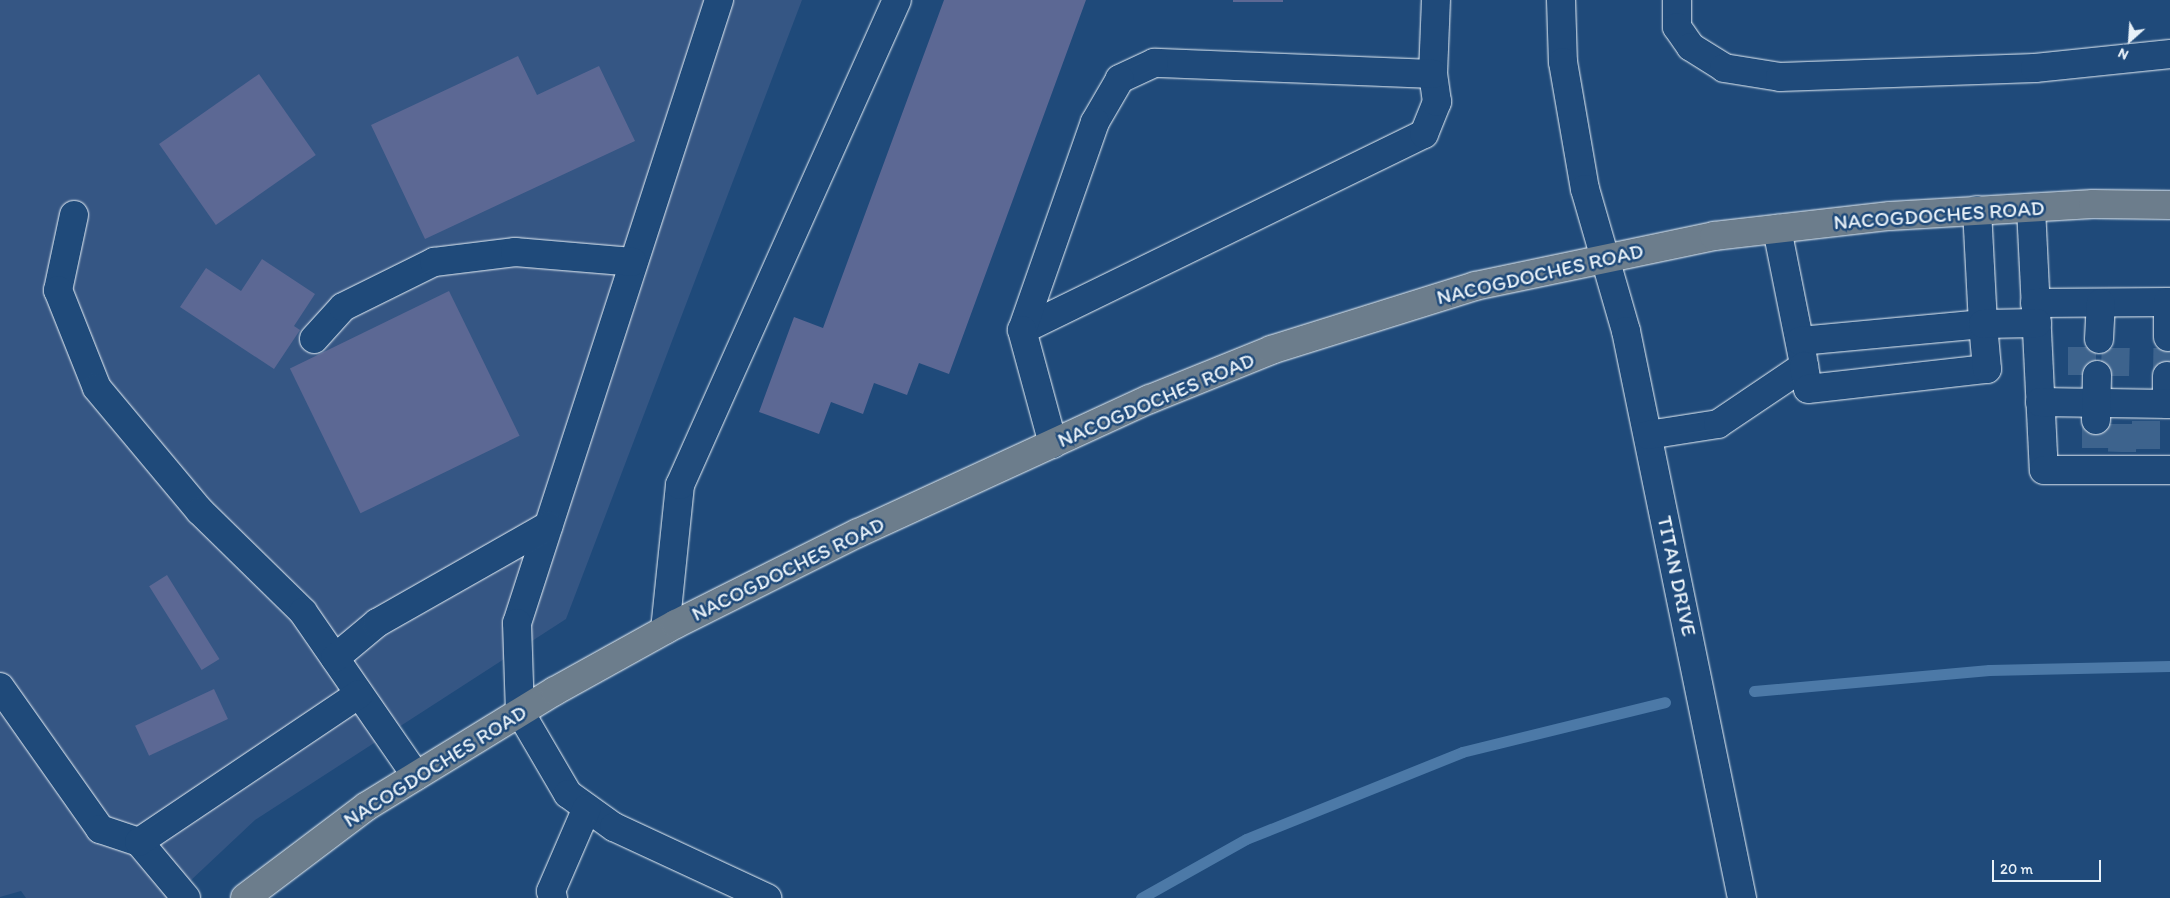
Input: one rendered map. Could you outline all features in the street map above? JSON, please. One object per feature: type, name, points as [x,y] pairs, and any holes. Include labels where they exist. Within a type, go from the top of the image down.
[{"type":"main road","name":"NACOGDOCHES ROAD","points":[[245,898],[367,806],[520,712],[665,630],[858,533],[1053,444],[1271,350],[1475,286],[1603,257],[1777,229],[1977,210],[2170,205]]},
{"type":"street","points":[[718,0],[517,622],[520,712],[568,794],[614,827],[766,898]]},
{"type":"street","points":[[665,630],[680,485],[897,0]]},
{"type":"street","points":[[1022,330],[1424,134],[1437,102],[1433,74],[1436,0]]},
{"type":"street","name":"TITAN DRIVE","points":[[1561,0],[1563,62],[1572,122],[1603,257],[1626,331],[1742,898]]},
{"type":"street","points":[[1677,0],[1677,27],[1691,47],[1724,68],[1780,77],[2035,68],[2170,54]]},
{"type":"street","points":[[1053,444],[1022,330],[1095,122],[1120,79],[1154,63],[1433,74]]},
{"type":"street","points":[[2031,208],[2044,470],[2128,462]]},
{"type":"street","points":[[1777,229],[1808,389],[1987,369],[1977,210]]},
{"type":"street","points":[[74,215],[58,290],[97,388],[200,511],[303,612],[416,776]]},
{"type":"street","points":[[314,339],[343,307],[434,262],[515,252],[633,262]]},
{"type":"street","points":[[2099,337],[2100,302]]},
{"type":"street","points":[[1648,434],[1718,424],[1802,353],[1983,324],[2100,302],[2169,302],[2168,338]]},
{"type":"street","points":[[2127,408],[2098,375],[2127,408]]},
{"type":"street","points":[[2040,402],[2127,408],[2166,376]]},
{"type":"street","points":[[335,658],[377,623],[548,526]]},
{"type":"street","points":[[0,687],[100,829],[139,842],[186,898]]},
{"type":"street","points":[[139,842],[359,694]]},
{"type":"street","points":[[553,898],[551,891],[587,808]]},
{"type":"shaded area","points":[[0,0],[802,0],[566,619],[255,820],[172,898],[26,898],[21,891],[0,897]]},
{"type":"building","points":[[944,0],[1086,0],[949,374],[919,363],[907,395],[874,383],[863,414],[831,402],[819,434],[759,412],[794,317],[823,328]]},
{"type":"building","points":[[1233,0],[1283,0],[1283,2],[1233,2]]},
{"type":"building","points":[[518,56],[537,95],[599,66],[635,141],[425,239],[371,125]]},
{"type":"building","points":[[259,74],[316,155],[216,225],[159,144]]},
{"type":"building","points":[[262,259],[315,294],[294,326],[300,330],[274,369],[180,307],[206,268],[241,291]]},
{"type":"building","points":[[449,291],[520,436],[360,513],[290,369]]},
{"type":"building","points":[[167,575],[219,659],[202,670],[149,586]]},
{"type":"building","points":[[214,689],[228,719],[149,756],[135,726]]},
{"type":"waterway","points":[[1754,691],[1989,670],[2170,666]]},
{"type":"waterway","points":[[1141,898],[1246,839],[1462,752],[1665,702]]},
{"type":"tunnel","points":[[2115,376],[2116,336]]},
{"type":"tunnel","points":[[2082,337],[2082,375]]},
{"type":"tunnel","points":[[2167,376],[2168,337]]},
{"type":"tunnel","points":[[2122,452],[2123,417]]},
{"type":"tunnel","points":[[2096,420],[2096,452]]},
{"type":"tunnel","points":[[2146,421],[2146,452]]}]
